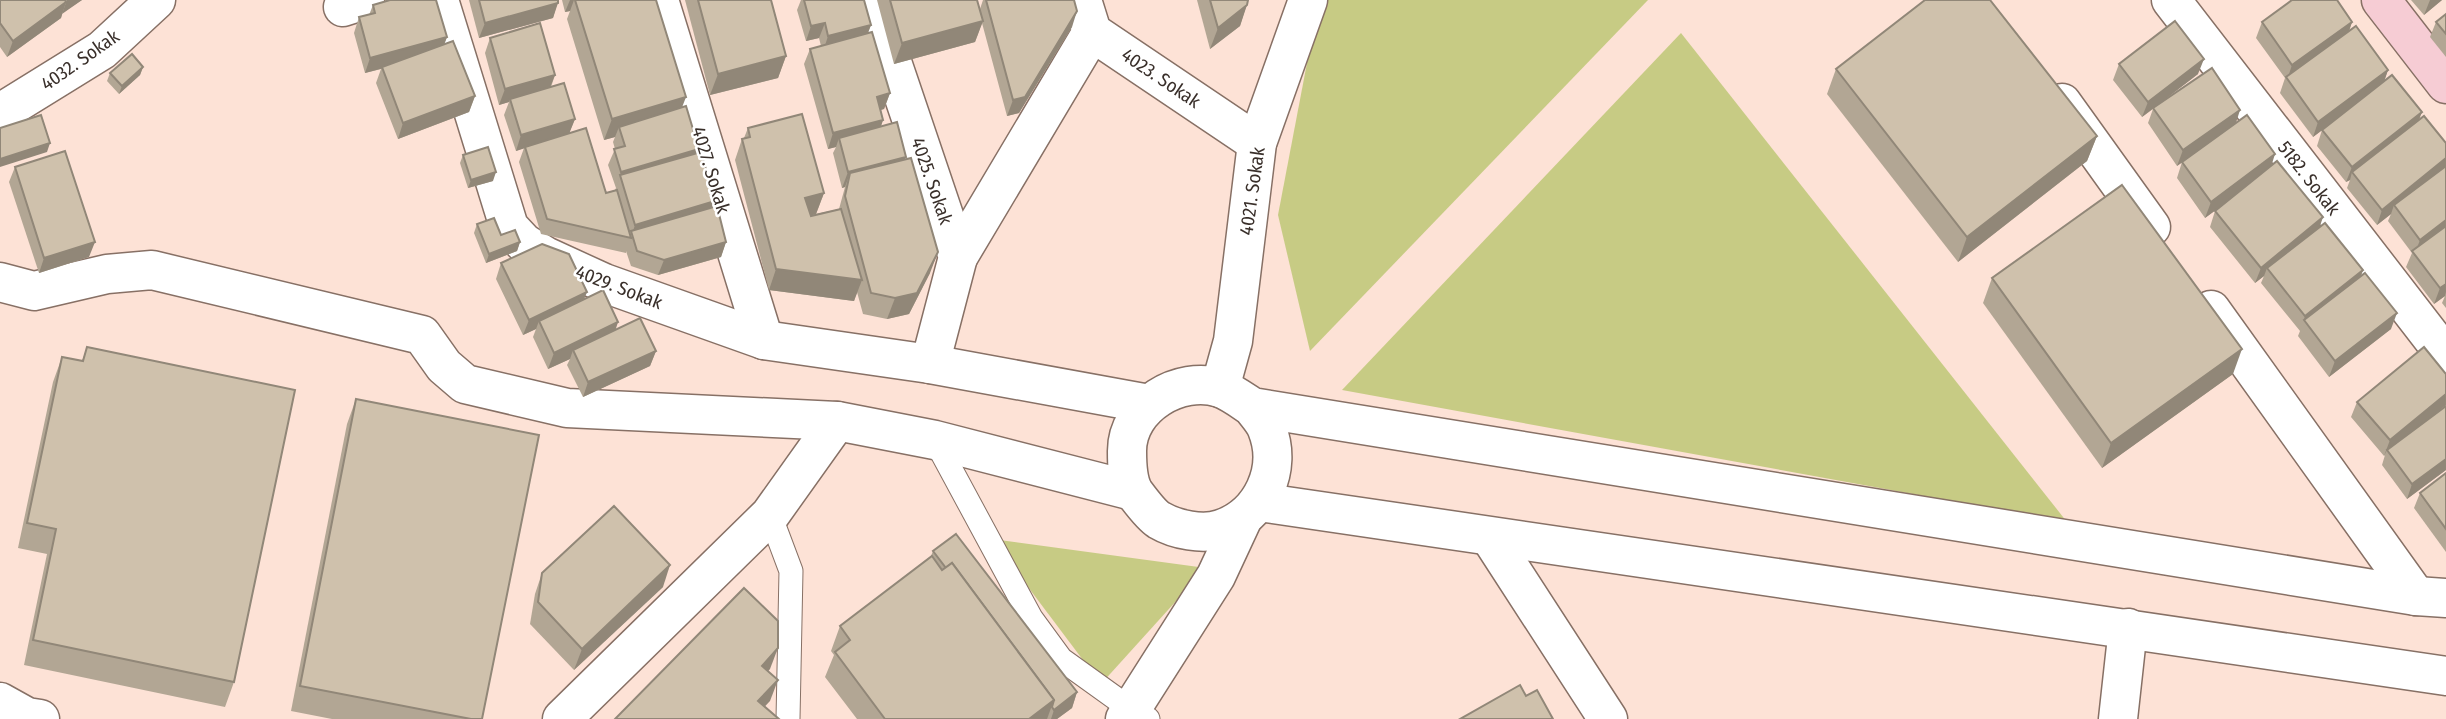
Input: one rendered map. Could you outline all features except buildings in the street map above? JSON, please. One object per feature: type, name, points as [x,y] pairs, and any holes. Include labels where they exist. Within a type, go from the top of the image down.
[{"type":"main road","points":[[2381,0],[2446,83]]},
{"type":"street","name":"4032. Sokak","points":[[0,113],[102,50],[156,0]]},
{"type":"street","name":"4029. Sokak","points":[[439,0],[509,227],[524,243],[545,256],[604,283],[764,340],[1162,397]]},
{"type":"street","name":"4027. Sokak","points":[[659,0],[764,340]]},
{"type":"street","name":"4025. Sokak","points":[[872,0],[958,257]]},
{"type":"street","name":"4021. Sokak","points":[[1220,388],[1233,341],[1257,143],[1308,0]]},
{"type":"street","name":"5182. Sokak","points":[[2171,0],[2446,356]]},
{"type":"street","points":[[930,363],[958,257],[1087,16]]},
{"type":"street","name":"4023. Sokak","points":[[1087,16],[1257,143]]},
{"type":"street","points":[[2044,79],[2182,270],[2431,597]]},
{"type":"street","points":[[0,282],[34,291],[107,274],[152,270],[422,335],[444,366],[465,384],[567,408],[836,421],[935,440],[1133,491]]},
{"type":"street","points":[[2431,597],[1252,407],[1220,388],[1197,386],[1162,397],[1135,424],[1127,445],[1126,469],[1133,491],[1158,519],[1194,532],[1220,529],[1251,510],[1490,537],[2446,676]]},
{"type":"street","points":[[1135,716],[1270,479],[1273,453],[1267,428],[1252,407]]},
{"type":"street","points":[[562,719],[769,515],[836,421]]},
{"type":"street","points":[[1490,537],[1608,719]]},
{"type":"street","points":[[2118,719],[2128,628]]},
{"type":"street","points":[[0,702],[27,717],[40,719]]},
{"type":"lane","points":[[935,440],[1031,618],[1061,659],[1135,716]]},
{"type":"lane","points":[[769,515],[791,570],[788,719]]},
{"type":"green space","points":[[1319,0],[1648,0],[1310,351],[1278,215]]},
{"type":"green space","points":[[1681,33],[2067,522],[1342,390]]},
{"type":"green space","points":[[992,539],[1206,568],[1101,684]]}]
